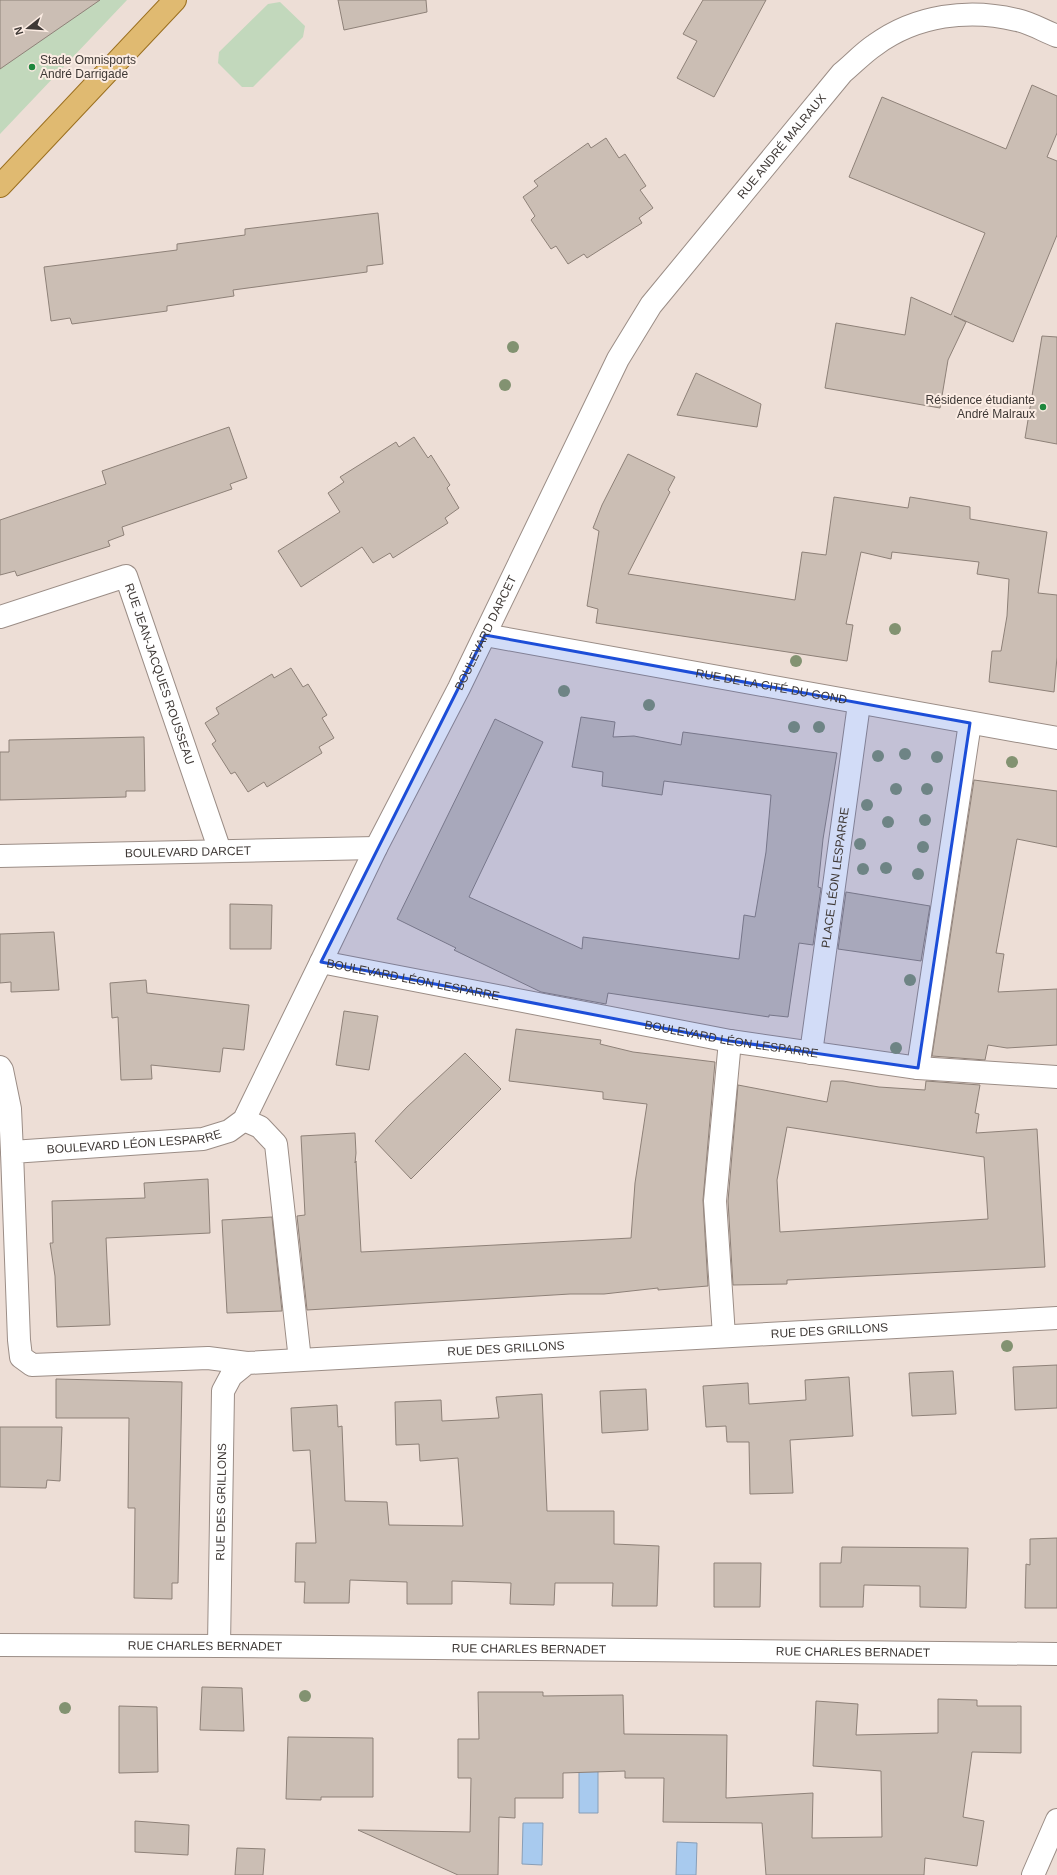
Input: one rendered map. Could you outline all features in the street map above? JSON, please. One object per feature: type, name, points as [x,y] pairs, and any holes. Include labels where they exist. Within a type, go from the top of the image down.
[{"type":"main road","points":[[0,186],[175,0]]},
{"type":"street","name":"RUE ANDRÉ MALRAUX","points":[[591,416],[618,358],[651,305],[842,73],[875,45],[908,26],[940,17],[974,13],[1018,20],[1057,36]]},
{"type":"street","name":"BOULEVARD DARCET","points":[[321,962],[376,848],[485,635],[591,416]]},
{"type":"street","name":"RUE JEAN-JACQUES ROUSSEAU","points":[[0,616],[126,576],[220,852]]},
{"type":"street","name":"RUE DE LA CITÉ DU GOND","points":[[485,635],[859,704],[1057,738]]},
{"type":"street","name":"PLACE LÉON LESPARRE","points":[[811,1053],[859,704]]},
{"type":"street","points":[[918,1068],[970,723]]},
{"type":"street","name":"BOULEVARD DARCET","points":[[0,856],[376,848]]},
{"type":"street","name":"BOULEVARD LÉON LESPARRE","points":[[12,1152],[203,1139],[229,1131],[244,1120],[321,962],[730,1041],[918,1068],[1057,1077]]},
{"type":"street","points":[[724,1336],[715,1201],[730,1041]]},
{"type":"street","points":[[0,1067],[10,1109],[12,1152],[7,1215],[21,1357],[32,1365],[208,1358],[247,1363]]},
{"type":"street","points":[[244,1120],[260,1127],[276,1144],[300,1360]]},
{"type":"street","name":"RUE DES GRILLONS","points":[[219,1646],[223,1391],[231,1376],[247,1363],[1057,1318]]},
{"type":"street","name":"RUE CHARLES BERNADET","points":[[0,1645],[1057,1654]]},
{"type":"street","points":[[1033,1875],[1057,1820]]},
{"type":"highlighted area","points":[[485,635],[970,723],[918,1068],[730,1041],[321,962]]},
{"type":"green space","name":"Stade Omnisports André Darrigade","points":[[0,0],[127,0],[0,134]]},
{"type":"green space","points":[[280,2],[305,26],[303,37],[253,87],[242,87],[218,63],[219,52],[268,4]]},
{"type":"water","points":[[579,1763],[598,1764],[598,1813],[579,1813]]},
{"type":"water","points":[[523,1823],[543,1823],[542,1865],[522,1864]]},
{"type":"water","points":[[677,1842],[697,1843],[696,1875],[676,1875]]},
{"type":"building","points":[[0,0],[100,0],[0,69]]},
{"type":"building","points":[[338,0],[426,0],[427,12],[344,30]]},
{"type":"building","points":[[703,0],[766,0],[714,97],[677,78],[697,41],[683,34]]},
{"type":"building","points":[[1032,85],[1057,96],[1057,133],[1047,157],[1057,161],[1057,235],[1013,342],[954,316],[966,322],[948,360],[940,408],[825,388],[836,323],[905,335],[911,297],[951,315],[985,233],[849,177],[882,97],[1006,149]]},
{"type":"building","points":[[606,138],[619,158],[625,154],[646,186],[640,190],[653,208],[639,218],[642,223],[587,258],[584,254],[568,264],[556,246],[551,249],[531,220],[535,216],[523,197],[538,186],[534,181],[588,143],[591,148]]},
{"type":"building","points":[[378,213],[383,264],[367,266],[367,272],[233,290],[234,296],[167,306],[167,311],[72,324],[70,318],[51,321],[44,267],[177,250],[177,244],[245,235],[245,229]]},
{"type":"building","name":"Résidence étudiante André Malraux","points":[[1042,336],[1057,337],[1057,444],[1025,438]]},
{"type":"building","points":[[696,373],[761,404],[757,427],[677,415]]},
{"type":"building","points":[[229,427],[247,478],[230,484],[232,489],[122,527],[124,535],[108,541],[110,546],[17,576],[15,571],[0,575],[0,520],[106,484],[102,471]]},
{"type":"building","points":[[414,437],[428,458],[431,455],[450,485],[447,488],[459,508],[445,518],[448,523],[393,558],[390,553],[373,563],[362,547],[301,587],[278,551],[340,512],[328,493],[344,482],[340,477],[396,442],[399,447]]},
{"type":"building","points":[[628,454],[675,477],[668,490],[670,492],[628,574],[795,600],[802,552],[826,555],[834,497],[908,508],[910,497],[970,507],[970,519],[1047,532],[1038,593],[1057,595],[1057,657],[1054,692],[989,682],[992,651],[1001,651],[1007,616],[1009,579],[977,574],[979,562],[892,552],[891,559],[861,552],[846,624],[853,625],[847,661],[596,623],[598,609],[587,606],[599,531],[593,528],[602,505]]},
{"type":"building","points":[[291,668],[303,687],[308,684],[327,715],[322,718],[334,738],[319,747],[322,753],[267,787],[264,782],[248,792],[235,772],[231,774],[212,744],[216,741],[205,723],[219,714],[216,708],[272,674],[274,678]]},
{"type":"building","points":[[581,717],[615,722],[613,737],[634,736],[681,745],[683,732],[837,753],[823,839],[818,887],[821,888],[813,945],[799,943],[788,1017],[769,1015],[769,1017],[608,993],[606,1004],[541,992],[454,950],[456,948],[397,919],[495,719],[543,742],[469,897],[582,949],[583,937],[739,959],[744,915],[755,917],[766,852],[771,795],[664,781],[662,795],[602,786],[603,772],[572,767]]},
{"type":"building","points":[[144,737],[145,791],[126,791],[126,797],[0,800],[0,752],[9,752],[9,740]]},
{"type":"building","points":[[974,780],[1057,791],[1057,847],[1017,839],[996,953],[1004,954],[998,992],[1057,989],[1057,1045],[1007,1048],[988,1045],[985,1060],[932,1056]]},
{"type":"building","points":[[846,892],[930,906],[921,961],[838,949]]},
{"type":"building","points":[[230,904],[272,905],[271,949],[230,949]]},
{"type":"building","points":[[54,932],[59,990],[11,992],[11,982],[0,983],[0,934]]},
{"type":"building","points":[[146,980],[147,993],[249,1005],[244,1050],[223,1048],[220,1072],[151,1065],[152,1079],[121,1080],[118,1017],[112,1018],[110,983]]},
{"type":"building","points":[[344,1011],[378,1016],[369,1070],[336,1065]]},
{"type":"building","points":[[516,1029],[601,1040],[600,1044],[633,1052],[715,1062],[703,1200],[708,1286],[658,1290],[658,1288],[604,1294],[570,1294],[307,1310],[297,1216],[305,1215],[301,1136],[355,1133],[355,1163],[356,1161],[361,1252],[631,1238],[635,1183],[647,1104],[603,1099],[603,1092],[509,1081]]},
{"type":"building","points":[[465,1053],[501,1089],[411,1179],[375,1141],[407,1107]]},
{"type":"building","points":[[831,1081],[843,1081],[879,1087],[925,1090],[926,1081],[980,1085],[975,1113],[979,1114],[976,1133],[1037,1129],[1045,1267],[787,1280],[787,1284],[733,1285],[728,1201],[738,1085],[827,1102]],"holes":[[[787,1127],[984,1157],[988,1219],[780,1232],[777,1180]]]},
{"type":"building","points":[[208,1179],[210,1233],[106,1238],[110,1325],[57,1327],[55,1276],[50,1243],[53,1243],[52,1201],[145,1198],[144,1183]]},
{"type":"building","points":[[272,1217],[282,1311],[227,1313],[222,1220]]},
{"type":"building","points":[[1057,1365],[1057,1408],[1015,1410],[1013,1367]]},
{"type":"building","points":[[953,1371],[956,1414],[912,1416],[909,1373]]},
{"type":"building","points":[[849,1377],[853,1436],[790,1440],[793,1493],[750,1494],[749,1442],[727,1442],[726,1426],[706,1427],[703,1386],[748,1383],[749,1404],[806,1400],[805,1380]]},
{"type":"building","points":[[56,1379],[182,1382],[178,1583],[172,1583],[172,1599],[134,1598],[135,1508],[128,1508],[129,1418],[56,1418]]},
{"type":"building","points":[[646,1389],[648,1430],[602,1433],[600,1391]]},
{"type":"building","points":[[542,1394],[547,1511],[614,1511],[614,1544],[659,1546],[657,1606],[612,1606],[613,1583],[555,1583],[554,1605],[510,1604],[511,1583],[452,1581],[452,1604],[407,1604],[407,1582],[350,1580],[349,1603],[304,1603],[305,1582],[295,1582],[296,1543],[316,1543],[310,1450],[293,1451],[291,1408],[337,1405],[338,1427],[342,1426],[345,1501],[387,1502],[389,1525],[463,1526],[458,1458],[420,1461],[419,1444],[396,1445],[395,1402],[441,1400],[442,1421],[499,1418],[496,1397]]},
{"type":"building","points":[[0,1427],[62,1427],[60,1481],[47,1480],[46,1488],[0,1487]]},
{"type":"building","points":[[1057,1538],[1057,1608],[1025,1608],[1026,1564],[1030,1565],[1030,1539]]},
{"type":"building","points":[[842,1547],[968,1548],[966,1608],[920,1607],[920,1586],[864,1585],[863,1607],[820,1607],[820,1563],[841,1563]]},
{"type":"building","points":[[714,1563],[761,1563],[760,1607],[714,1607]]},
{"type":"building","points":[[202,1687],[242,1688],[244,1731],[200,1730]]},
{"type":"building","points":[[478,1692],[543,1692],[543,1696],[623,1695],[624,1734],[727,1735],[726,1798],[813,1793],[812,1838],[882,1837],[881,1771],[813,1766],[816,1701],[858,1704],[856,1735],[938,1733],[938,1699],[977,1700],[977,1706],[1021,1706],[1021,1753],[972,1752],[963,1817],[984,1821],[977,1866],[925,1858],[924,1875],[766,1875],[762,1823],[663,1822],[664,1778],[625,1778],[625,1771],[563,1773],[563,1798],[515,1798],[515,1818],[499,1817],[498,1875],[458,1875],[358,1830],[470,1832],[471,1778],[458,1778],[458,1739],[479,1739]]},
{"type":"building","points":[[119,1706],[157,1707],[158,1772],[119,1773]]},
{"type":"building","points":[[288,1737],[373,1738],[373,1797],[321,1797],[321,1800],[286,1799]]},
{"type":"building","points":[[135,1821],[189,1825],[188,1855],[135,1852]]},
{"type":"building","points":[[237,1848],[265,1849],[263,1875],[235,1875]]},
{"type":"place","name":"Stade Omnisports André Darrigade","points":[[32,67]]},
{"type":"place","name":"Résidence étudiante André Malraux","points":[[1043,407]]}]
